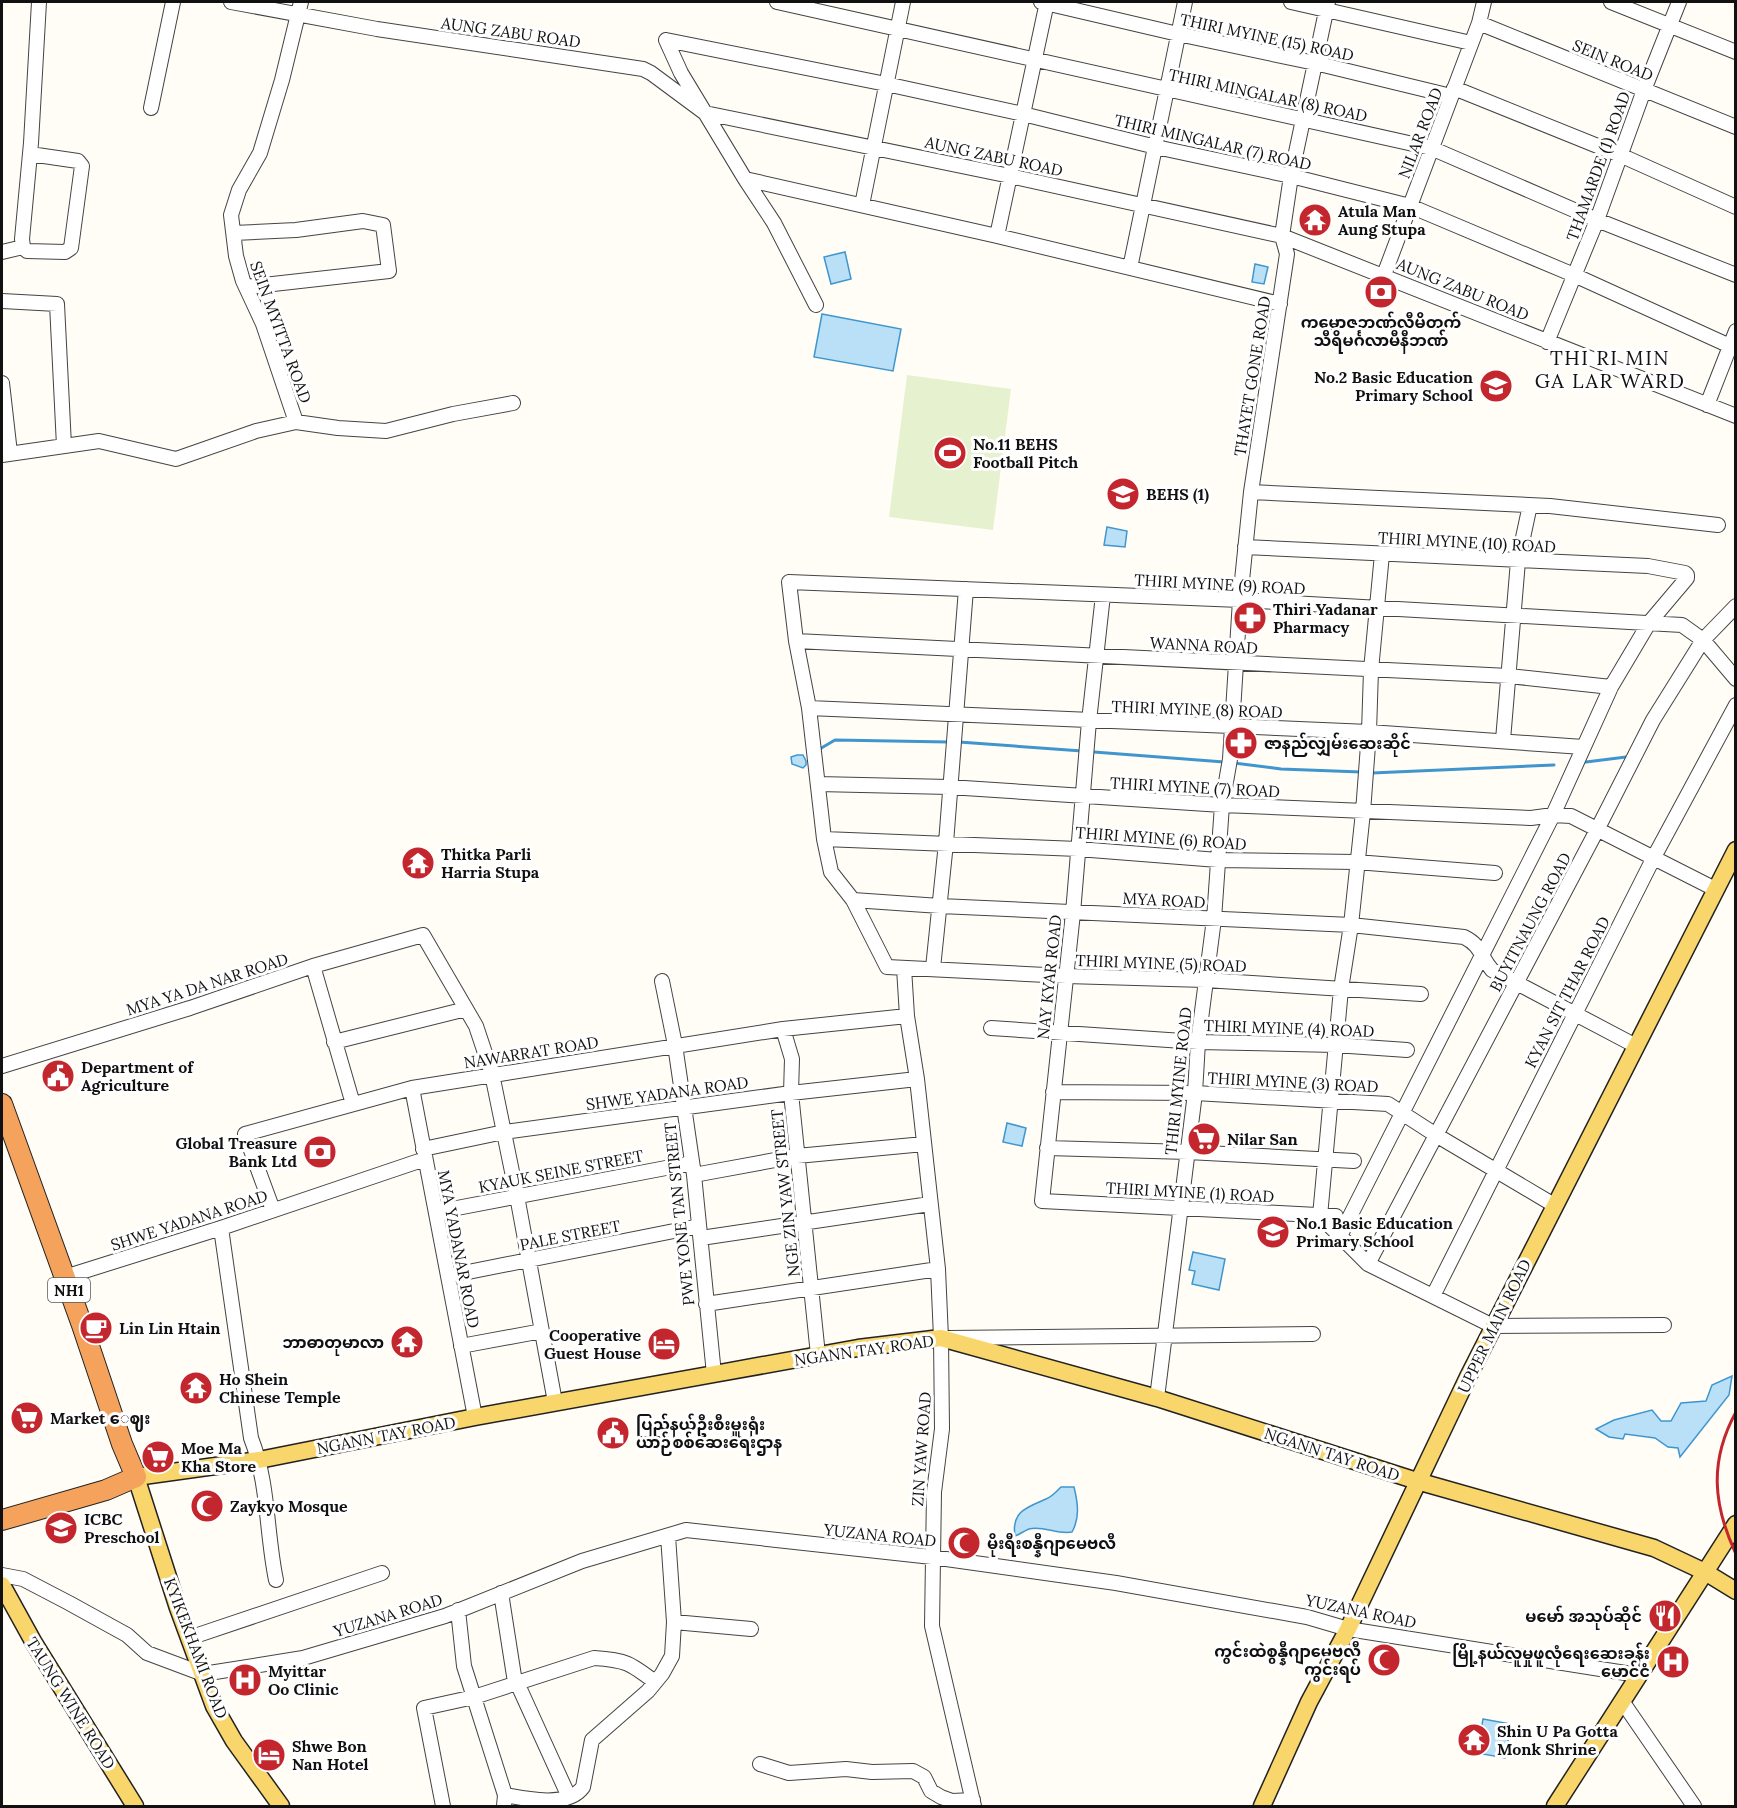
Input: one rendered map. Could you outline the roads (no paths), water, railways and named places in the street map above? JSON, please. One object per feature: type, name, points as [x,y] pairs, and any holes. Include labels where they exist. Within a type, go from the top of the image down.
[{"type":"highway","name":"NH1","points":[[2,1104],[65,1277],[122,1444],[136,1477]]},
{"type":"highway","name":"NGANN TAY ROAD","points":[[3,1520],[106,1490],[136,1477]]},
{"type":"main road","name":"UPPER MAIN ROAD","points":[[1262,1806],[1309,1702],[1348,1629],[1493,1326],[1736,850]]},
{"type":"main road","name":"NGANN TAY ROAD","points":[[136,1477],[260,1460],[555,1402],[818,1355],[941,1338],[1157,1398],[1418,1481],[1654,1548],[1705,1572],[1736,1591]]},
{"type":"main road","name":"KYIKEKHAMI ROAD","points":[[136,1477],[178,1608],[214,1706],[234,1741],[281,1806]]},
{"type":"main road","points":[[1555,1806],[1736,1524]]},
{"type":"main road","name":"TAUNG WINE ROAD","points":[[4,1592],[135,1806]]},
{"type":"street","points":[[30,154],[78,161],[82,166],[71,248],[65,252],[27,251],[23,247],[22,239],[30,154],[39,2]]},
{"type":"street","points":[[151,108],[173,2]]},
{"type":"street","name":"AUNG ZABU ROAD","points":[[231,2],[299,8],[378,29],[643,69],[705,113],[1010,176],[1282,236],[1736,416]]},
{"type":"street","name":"THIRI MINGALAR (8) ROAD","points":[[777,2],[1431,148],[1597,220],[1736,275]]},
{"type":"street","points":[[862,206],[903,2]]},
{"type":"street","points":[[997,236],[1045,2]]},
{"type":"street","name":"THIRI MYINE (15) ROAD","points":[[1045,2],[1178,34],[1453,92],[1620,155],[1736,207]]},
{"type":"street","points":[[1130,268],[1185,2]]},
{"type":"street","points":[[1291,2],[1327,6],[1471,43]]},
{"type":"street","name":"NILAR ROAD","points":[[1384,275],[1479,23],[1484,2]]},
{"type":"street","points":[[1611,2],[1736,52]]},
{"type":"street","name":"THAMARDE (1) ROAD","points":[[1547,342],[1597,220],[1679,2]]},
{"type":"street","name":"THAYET GONE ROAD","points":[[1229,763],[1240,600],[1251,492],[1287,254],[1282,236],[1291,176],[1327,6]]},
{"type":"street","name":"SEIN MYITTA ROAD","points":[[296,422],[263,324],[246,287],[237,256],[231,215],[239,190],[260,153],[282,80],[299,8]]},
{"type":"street","name":"SEIN ROAD","points":[[1479,23],[1736,127]]},
{"type":"street","name":"THIRI MINGALAR (7) ROAD","points":[[705,113],[681,73],[666,40],[1023,114],[1410,206],[1574,275],[1730,346]]},
{"type":"street","points":[[705,113],[774,223],[816,305]]},
{"type":"street","points":[[745,179],[997,236],[1280,304]]},
{"type":"street","points":[[234,233],[296,230],[363,221],[383,225],[389,271],[246,287]]},
{"type":"street","points":[[2,252],[23,247]]},
{"type":"street","points":[[2,301],[57,304],[64,446]]},
{"type":"street","points":[[1707,405],[1736,331]]},
{"type":"street","points":[[2,383],[6,454],[99,441],[176,459],[256,431],[296,422],[386,431],[453,414],[513,403]]},
{"type":"street","points":[[1251,492],[1530,505],[1718,525]]},
{"type":"street","points":[[1503,740],[1518,561],[1530,505]]},
{"type":"street","name":"THIRI MYINE (10) ROAD","points":[[1245,547],[1648,566],[1685,573],[1687,578],[1649,623]]},
{"type":"street","points":[[1382,554],[1371,670],[1363,812],[1335,1045],[1320,1216],[1368,1264],[1493,1326],[1665,1325]]},
{"type":"street","name":"THIRI MYINE (9) ROAD","points":[[796,641],[789,582],[1240,600],[1682,625],[1703,640],[1736,679]]},
{"type":"street","points":[[904,984],[928,968],[940,906],[966,589]]},
{"type":"street","name":"NAY KYAR ROAD","points":[[1047,1148],[1073,913],[1089,721],[1103,595]]},
{"type":"street","name":"BUYITNAUNG ROAD","points":[[1368,1264],[1653,720],[1703,640],[1736,606]]},
{"type":"street","points":[[1340,1236],[1553,815],[1611,687],[1649,623]]},
{"type":"street","points":[[796,641],[809,708],[824,839],[831,872],[853,900],[886,967],[904,968]]},
{"type":"street","name":"WANNA ROAD","points":[[796,641],[1509,676],[1611,687]]},
{"type":"street","name":"KYAN SIT THAR ROAD","points":[[1433,1296],[1654,856],[1736,705]]},
{"type":"street","name":"THIRI MYINE (8) ROAD","points":[[809,708],[1369,732],[1583,747]]},
{"type":"street","name":"THIRI MYINE ROAD","points":[[1157,1398],[1195,1093],[1198,1042],[1214,919],[1222,805],[1229,763]]},
{"type":"street","name":"THIRI MYINE (7) ROAD","points":[[818,784],[949,787],[1083,797],[1363,812],[1531,818],[1553,815],[1571,816],[1654,856],[1715,889]]},
{"type":"street","name":"THIRI MYINE (6) ROAD","points":[[824,839],[1077,849],[1218,860],[1356,862],[1495,873]]},
{"type":"street","name":"MYA ROAD","points":[[853,900],[1073,913],[1351,925],[1464,937],[1476,943],[1481,955],[1492,970],[1517,981],[1636,1046]]},
{"type":"street","name":"MYA YA DA NAR ROAD","points":[[2,1066],[190,1008],[313,966],[423,935],[466,1009]]},
{"type":"street","points":[[313,966],[353,1104]]},
{"type":"street","name":"THIRI MYINE (5) ROAD","points":[[904,968],[1205,980],[1421,994]]},
{"type":"street","name":"ZIN YAW ROAD","points":[[904,968],[907,1016],[917,1079],[938,1269],[941,1338],[942,1429],[934,1492],[932,1626],[973,1803]]},
{"type":"street","name":"PWE YONE TAN STREET","points":[[662,981],[675,1045],[693,1169],[714,1374]]},
{"type":"street","points":[[334,1042],[466,1009],[476,1026],[492,1074],[555,1402]]},
{"type":"street","name":"NAWARRAT ROAD","points":[[273,1210],[245,1134],[412,1088],[783,1029],[907,1016]]},
{"type":"street","name":"THIRI MYINE (4) ROAD","points":[[991,1028],[1198,1042],[1335,1045],[1407,1050]]},
{"type":"street","name":"NGE ZIN YAW STREET","points":[[783,1029],[792,1059],[791,1093],[818,1355]]},
{"type":"street","name":"SHWE YADANA ROAD","points":[[65,1277],[221,1228],[424,1154],[504,1132],[791,1093],[917,1079]]},
{"type":"street","name":"MYA YADANAR ROAD","points":[[412,1088],[475,1417]]},
{"type":"street","name":"THIRI MYINE (3) ROAD","points":[[1053,1092],[1195,1093],[1388,1104],[1496,1172],[1554,1205]]},
{"type":"street","name":"KYAUK SEINE STREET","points":[[436,1212],[517,1196],[693,1169],[924,1144]]},
{"type":"street","points":[[1047,1148],[1188,1152],[1354,1161]]},
{"type":"street","name":"THIRI MYINE (1) ROAD","points":[[1047,1148],[1042,1200],[1044,1202],[1336,1216]]},
{"type":"street","name":"PALE STREET","points":[[448,1276],[528,1260],[700,1232],[804,1223],[930,1204]]},
{"type":"street","points":[[221,1228],[251,1438],[260,1460],[266,1495],[270,1552],[276,1580]]},
{"type":"street","points":[[706,1304],[938,1269]]},
{"type":"street","points":[[461,1346],[542,1331]]},
{"type":"street","points":[[941,1338],[1313,1334]]},
{"type":"street","name":"YUZANA ROAD","points":[[203,1674],[303,1658],[458,1610],[582,1561],[686,1530],[932,1557],[1116,1583],[1307,1617],[1348,1629],[1638,1675]]},
{"type":"street","points":[[458,1610],[465,1666],[505,1801],[542,1801],[569,1797],[583,1787],[592,1740],[655,1683],[672,1656],[674,1622],[668,1536]]},
{"type":"street","points":[[189,1638],[382,1573]]},
{"type":"street","points":[[2,1575],[23,1580],[69,1603],[127,1635],[147,1653],[203,1674]]},
{"type":"street","points":[[501,1593],[517,1682],[569,1797]]},
{"type":"street","points":[[674,1622],[752,1629]]},
{"type":"street","points":[[443,1806],[423,1709],[474,1696],[594,1658],[613,1659],[632,1664],[655,1683]]},
{"type":"street","points":[[1622,1701],[1694,1806]]},
{"type":"street","points":[[628,1709],[636,1720]]},
{"type":"street","points":[[760,1764],[789,1773],[846,1769],[872,1772],[913,1771],[924,1777],[931,1791],[941,1797],[952,1801],[973,1803]]},
{"type":"water","points":[[845,252],[851,279],[831,284],[824,257]]},
{"type":"water","points":[[1255,264],[1268,267],[1264,284],[1252,282]]},
{"type":"water","points":[[822,314],[901,329],[893,371],[814,357]]},
{"type":"water","points":[[1107,527],[1127,531],[1125,547],[1104,545]]},
{"type":"water","points":[[803,755],[806,761],[803,768],[792,764],[791,757]]},
{"type":"water","points":[[1007,1123],[1026,1128],[1022,1146],[1003,1142]]},
{"type":"water","points":[[1193,1252],[1225,1259],[1219,1290],[1192,1284],[1195,1271],[1189,1270]]},
{"type":"water","points":[[1732,1376],[1729,1395],[1680,1457],[1678,1448],[1668,1447],[1655,1438],[1625,1434],[1623,1439],[1609,1437],[1596,1429],[1614,1420],[1652,1410],[1661,1421],[1671,1421],[1681,1403],[1706,1401],[1712,1385]]},
{"type":"water","points":[[1061,1487],[1074,1487],[1078,1510],[1072,1532],[1034,1528],[1015,1536],[1014,1528],[1018,1515],[1050,1497]]},
{"type":"water","points":[[1483,1719],[1511,1724],[1505,1758],[1477,1753]]},
{"type":"waterway","points":[[818,750],[835,740],[948,742]]},
{"type":"waterway","points":[[959,742],[1082,751]]},
{"type":"waterway","points":[[1094,752],[1224,762]]},
{"type":"waterway","points":[[1586,762],[1626,757]]},
{"type":"waterway","points":[[1234,763],[1281,769],[1361,772]]},
{"type":"waterway","points":[[1372,773],[1554,765]]},
{"type":"railway","points":[[1736,1412],[1721,1448],[1717,1483],[1722,1518],[1736,1554]]},
{"type":"place","name":"Atula Man Aung Stupa","points":[[1315,220]]},
{"type":"place","name":"ကမ္ဘောဇဘဏ်လီမိတက် သီရိမင်္ဂလာမီနီဘဏ်","points":[[1381,292]]},
{"type":"place","name":"No.2 Basic Education Primary School","points":[[1496,386]]},
{"type":"place","name":"No.11 BEHS Football Pitch","points":[[950,453]]},
{"type":"place","name":"BEHS (1)","points":[[1123,494]]},
{"type":"place","name":"Thiri Yadanar Pharmacy","points":[[1250,618]]},
{"type":"place","name":"ဇာနည်လျှမ်းဆေးဆိုင်","points":[[1241,743]]},
{"type":"place","name":"Thitka Parli Harria Stupa","points":[[418,863]]},
{"type":"place","name":"Department of Agriculture","points":[[58,1076]]},
{"type":"place","name":"Nilar San","points":[[1204,1139]]},
{"type":"place","name":"Global Treasure Bank Ltd","points":[[320,1152]]},
{"type":"place","name":"No.1 Basic Education Primary School","points":[[1273,1232]]},
{"type":"place","name":"Lin Lin Htain","points":[[96,1328]]},
{"type":"place","name":"ဘာဓာတုမာလာ","points":[[407,1342]]},
{"type":"place","name":"Cooperative Guest House","points":[[664,1344]]},
{"type":"place","name":"Ho Shein Chinese Temple","points":[[196,1388]]},
{"type":"place","name":"Market ေဈး","points":[[27,1418]]},
{"type":"place","name":"ပြည်နယ်ဦးစီးမှူးရုံး ယာဉ်စစ်ဆေးရေးဌာန","points":[[613,1433]]},
{"type":"place","name":"Moe Ma Kha Store","points":[[158,1457]]},
{"type":"place","name":"Zaykyo Mosque","points":[[207,1506]]},
{"type":"place","name":"ICBC Preschool","points":[[61,1528]]},
{"type":"place","name":"မိုးရီးစန္နီဂျာမေဗလီ","points":[[964,1543]]},
{"type":"place","name":"မမော် အသုပ်ဆိုင်","points":[[1665,1616]]},
{"type":"place","name":"ကွင်းထဲစွန္နီဂျာမေဗလီ ကွင်းရပ်","points":[[1384,1660]]},
{"type":"place","name":"မြို့နယ်လူမှုဖူလုံရေးဆေးခန်း မောင်ငံ","points":[[1673,1662]]},
{"type":"place","name":"Myittar Oo Clinic","points":[[245,1680]]},
{"type":"place","name":"Shin U Pa Gotta Monk Shrine","points":[[1474,1740]]},
{"type":"place","name":"Shwe Bon Nan Hotel","points":[[269,1755]]},
{"type":"district","name":"THI RI MIN GA LAR WARD","points":[[1610,368]]}]
